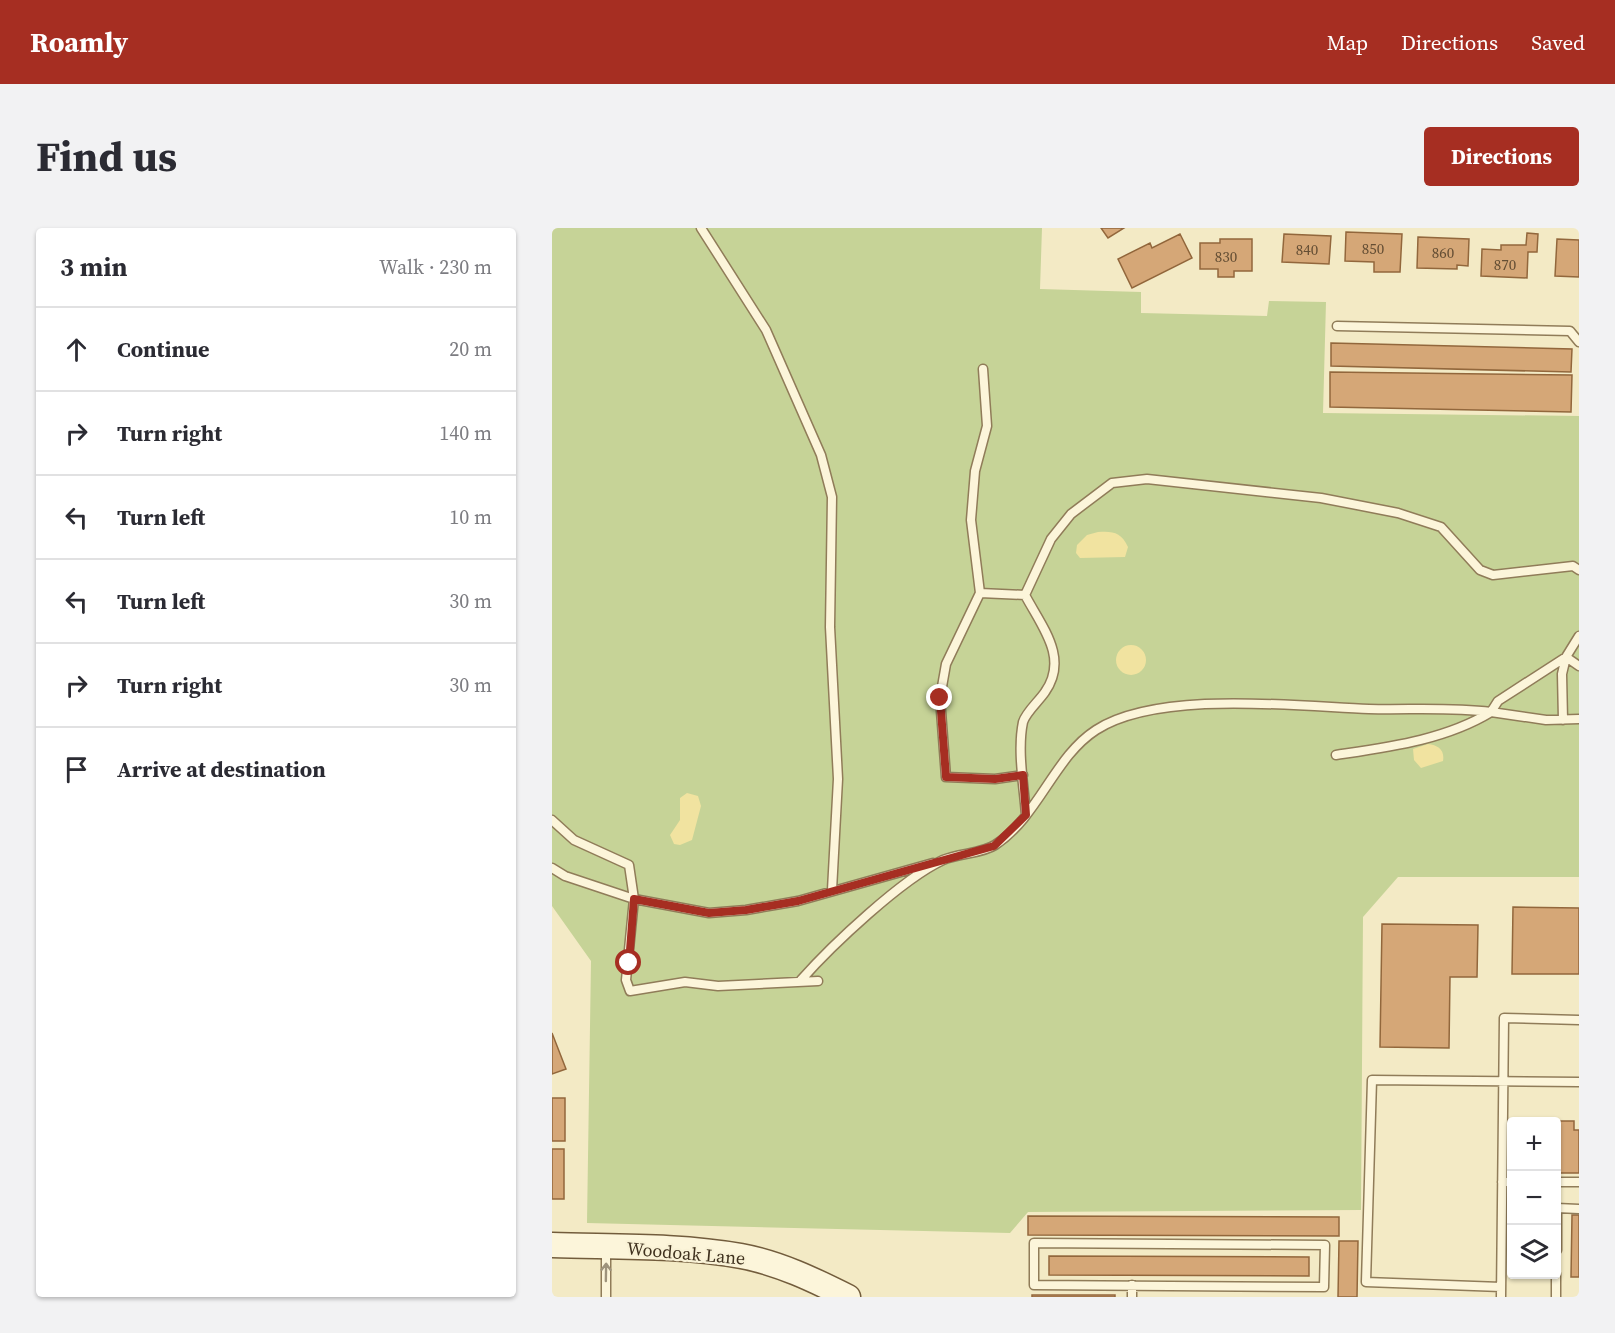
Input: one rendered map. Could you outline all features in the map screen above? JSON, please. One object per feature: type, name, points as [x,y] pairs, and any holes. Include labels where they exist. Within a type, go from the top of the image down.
[{"type":"street","name":"Woodoak Lane","points":[[552,1245],[686,1250],[741,1256],[794,1272],[821,1290],[848,1297]]},
{"type":"lane","points":[[701,228],[766,330],[821,455],[832,496],[830,627],[838,779],[832,890]]},
{"type":"lane","points":[[1337,326],[1570,331],[1579,342]]},
{"type":"lane","points":[[983,369],[987,426],[975,471],[971,520],[980,593],[946,664],[940,698],[946,777],[995,779],[1023,775]]},
{"type":"lane","points":[[1025,595],[1051,539],[1071,514],[1112,483],[1147,479],[1321,498],[1398,513],[1441,527],[1480,570],[1493,575],[1573,566],[1579,570]]},
{"type":"lane","points":[[980,593],[1025,595]]},
{"type":"lane","points":[[1025,595],[1052,644],[1057,670],[1051,683],[1024,719],[1021,743],[1026,815]]},
{"type":"lane","points":[[1563,720],[1562,674],[1566,657],[1579,636]]},
{"type":"lane","points":[[1566,657],[1579,666]]},
{"type":"lane","points":[[1336,755],[1391,747],[1469,725],[1491,712],[1498,701],[1566,657]]},
{"type":"lane","points":[[552,868],[565,876],[615,895],[709,913],[746,910],[798,901],[832,890],[862,885],[994,846],[1026,815],[1076,747],[1096,730],[1128,714],[1172,705],[1398,710],[1455,707],[1546,720],[1579,719]]},
{"type":"lane","points":[[552,820],[574,840],[629,865],[634,899],[626,980],[630,991],[685,982],[718,986],[801,980],[818,981]]},
{"type":"lane","points":[[801,980],[820,958],[911,880],[943,860]]},
{"type":"lane","points":[[1579,1020],[1504,1018],[1502,1083],[1501,1292],[1366,1282],[1372,1080],[1502,1083],[1579,1082]]},
{"type":"lane","points":[[1502,1182],[1507,1182]]},
{"type":"lane","points":[[1561,1182],[1579,1182]]},
{"type":"lane","points":[[1557,1225],[1557,1208],[1579,1209]]},
{"type":"lane","points":[[1034,1243],[1325,1245],[1324,1287],[1132,1285],[1034,1285],[1034,1243]]},
{"type":"lane","points":[[606,1247],[606,1297]]},
{"type":"lane","points":[[1556,1279],[1556,1297]]},
{"type":"lane","points":[[1132,1285],[1132,1297]]},
{"type":"green space","points":[[552,228],[1042,228],[1040,289],[1141,292],[1141,313],[1267,316],[1269,301],[1326,302],[1323,413],[1579,416],[1579,877],[1398,877],[1363,917],[1361,1210],[1028,1212],[1010,1233],[587,1223],[591,961],[552,906]]},
{"type":"sand","points":[[1112,532],[1119,535],[1128,547],[1125,557],[1080,558],[1076,553],[1077,545],[1087,535]]},
{"type":"sand","points":[[1131,645],[1137,646],[1145,654],[1145,666],[1137,674],[1131,675],[1125,674],[1117,666],[1116,660],[1117,654],[1125,646]]},
{"type":"sand","points":[[1428,744],[1440,749],[1443,761],[1421,768],[1414,760],[1413,749]]},
{"type":"sand","points":[[687,793],[698,796],[701,806],[692,840],[680,845],[674,844],[670,835],[680,820],[680,798]]},
{"type":"building","points":[[1101,228],[1124,228],[1108,238]]},
{"type":"building","points":[[1346,232],[1402,234],[1400,272],[1374,272],[1374,262],[1345,261]]},
{"type":"building","points":[[1527,233],[1538,234],[1537,252],[1528,252],[1527,278],[1481,276],[1482,249],[1501,250],[1501,245],[1526,245]]},
{"type":"building","points":[[1180,234],[1192,258],[1132,288],[1118,259],[1150,243],[1152,248]]},
{"type":"building","points":[[1284,234],[1331,236],[1329,264],[1282,262]]},
{"type":"building","points":[[1418,237],[1469,239],[1468,266],[1457,265],[1457,269],[1417,268]]},
{"type":"building","points":[[1220,239],[1252,239],[1252,271],[1234,271],[1234,277],[1218,277],[1218,269],[1200,269],[1200,243],[1220,243]]},
{"type":"building","points":[[1557,239],[1579,240],[1579,277],[1555,276]]},
{"type":"building","points":[[1331,343],[1572,349],[1571,372],[1331,366]]},
{"type":"building","points":[[1330,372],[1572,375],[1571,412],[1330,407]]},
{"type":"building","points":[[1513,907],[1579,908],[1579,974],[1512,974]]},
{"type":"building","points":[[1382,924],[1478,925],[1477,977],[1450,977],[1449,1048],[1380,1047]]},
{"type":"building","points":[[552,1033],[566,1069],[552,1074]]},
{"type":"building","points":[[552,1098],[565,1098],[565,1141],[552,1141]]},
{"type":"building","points":[[1561,1121],[1574,1121],[1574,1130],[1579,1130],[1579,1173],[1561,1173]]},
{"type":"building","points":[[552,1149],[564,1149],[564,1199],[552,1199]]},
{"type":"building","points":[[1572,1215],[1579,1215],[1579,1277],[1571,1277]]},
{"type":"building","points":[[1028,1216],[1339,1217],[1339,1236],[1028,1235]]},
{"type":"building","points":[[1339,1241],[1358,1241],[1357,1297],[1338,1297]]},
{"type":"building","points":[[1049,1256],[1309,1257],[1309,1276],[1049,1275]]},
{"type":"building","points":[[1032,1295],[1115,1295],[1115,1297],[1032,1297]]},
{"type":"route","points":[[629,963],[634,899],[709,913],[746,910],[798,901],[832,890],[862,885],[994,846],[1026,815],[1023,775],[995,779],[946,777],[940,698]]}]
